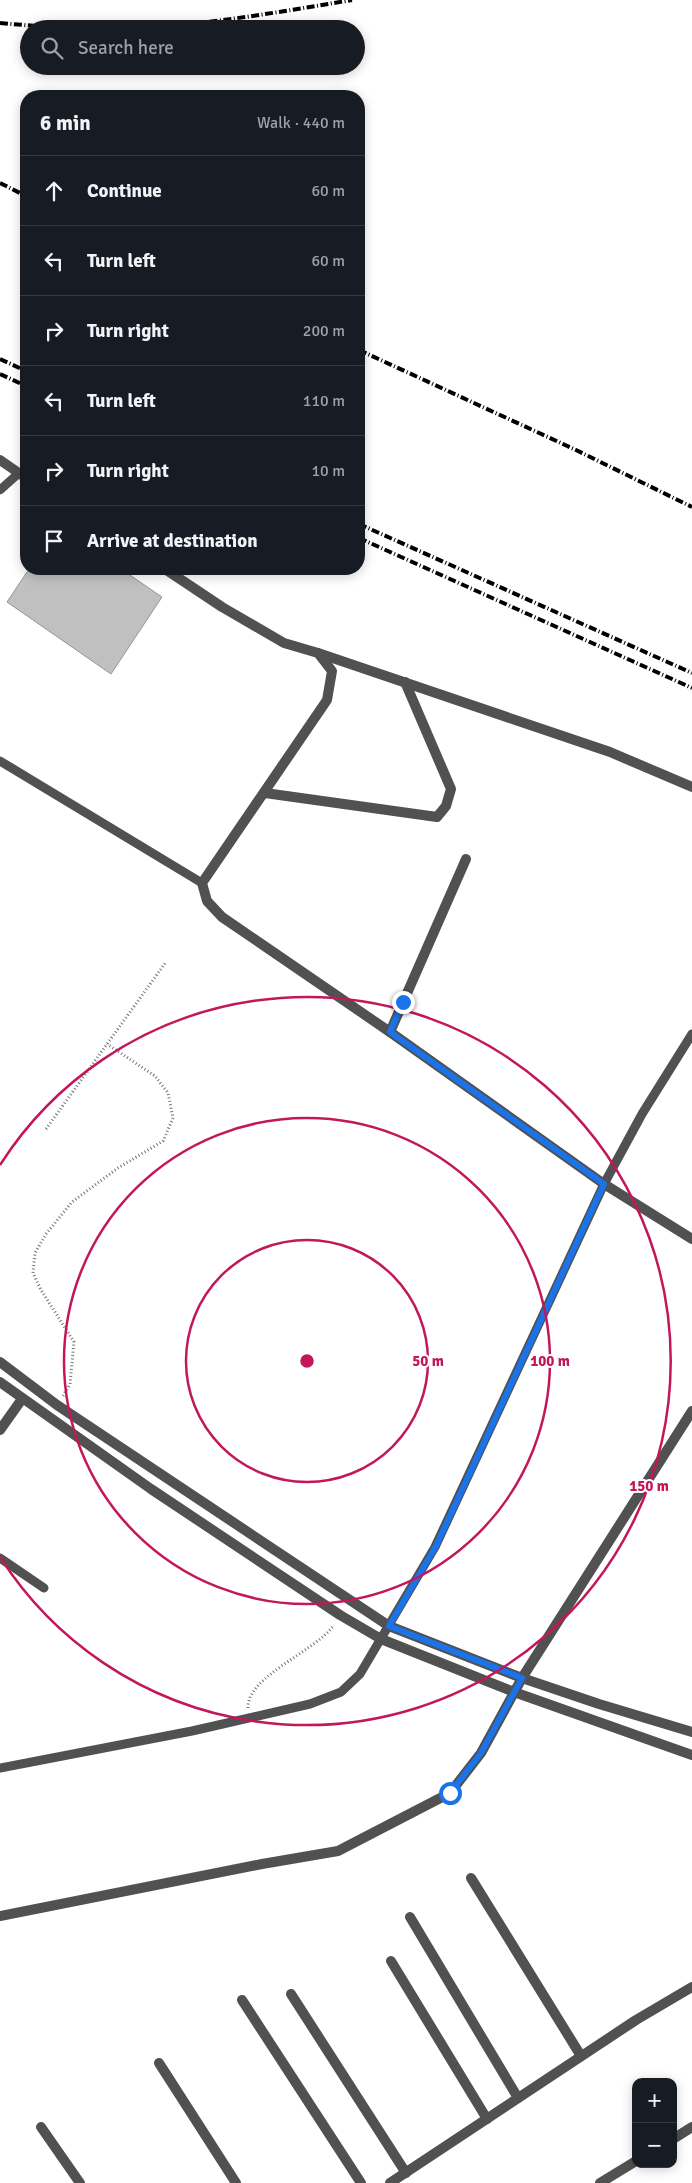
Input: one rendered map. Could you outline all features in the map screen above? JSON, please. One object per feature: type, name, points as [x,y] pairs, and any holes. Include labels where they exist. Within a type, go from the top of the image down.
[{"type":"street","points":[[0,460],[20,475]]},
{"type":"street","points":[[174,575],[222,607],[284,643],[610,752],[692,786]]},
{"type":"street","points":[[318,653],[332,671],[327,700],[202,883],[207,901],[222,917],[390,1032],[604,1184],[692,1239]]},
{"type":"street","points":[[265,793],[437,817],[446,806],[451,790],[405,682]]},
{"type":"street","points":[[390,1032],[466,859]]},
{"type":"street","points":[[0,1362],[57,1405],[389,1626],[522,1678],[692,1732]]},
{"type":"street","points":[[0,1382],[150,1489],[340,1615],[381,1639],[514,1692],[692,1755]]},
{"type":"street","points":[[0,1430],[22,1399]]},
{"type":"street","points":[[0,1916],[262,1864],[338,1851],[450,1793],[481,1753],[522,1678],[692,1411]]},
{"type":"street","points":[[471,1878],[582,2056]]},
{"type":"street","points":[[410,1917],[518,2098]]},
{"type":"street","points":[[391,1961],[487,2119]]},
{"type":"street","points":[[390,2183],[582,2056],[692,1987]]},
{"type":"street","points":[[291,1994],[406,2173]]},
{"type":"street","points":[[242,2000],[361,2183]]},
{"type":"street","points":[[160,2064],[236,2183]]},
{"type":"street","points":[[41,2127],[80,2183]]},
{"type":"street","points":[[677,2136],[692,2127]]},
{"type":"street","points":[[600,2183],[612,2180],[632,2164]]},
{"type":"lane","points":[[0,490],[20,477]]},
{"type":"lane","points":[[0,761],[202,883]]},
{"type":"lane","points":[[0,1768],[310,1704],[341,1692],[360,1674],[436,1546],[604,1184],[642,1114],[692,1034]]},
{"type":"lane","points":[[0,1558],[44,1588]]},
{"type":"path","points":[[46,1129],[166,962]]},
{"type":"path","points":[[57,1405],[70,1384],[74,1342],[41,1290],[33,1273],[35,1253],[46,1234],[72,1202],[118,1168],[163,1141],[173,1118],[168,1093],[155,1076],[107,1044]]},
{"type":"path","points":[[249,1718],[247,1706],[249,1695],[260,1682],[320,1640],[332,1628],[340,1615]]},
{"type":"building","points":[[25,575],[130,575],[162,597],[111,674],[7,602]]},
{"type":"railway","points":[[221,20],[352,0]]},
{"type":"railway","points":[[0,23],[20,24]]},
{"type":"railway","points":[[0,183],[20,193]]},
{"type":"railway","points":[[365,353],[576,450],[692,507]]},
{"type":"railway","points":[[0,359],[20,368]]},
{"type":"railway","points":[[0,374],[20,383]]},
{"type":"railway","points":[[365,527],[692,673]]},
{"type":"railway","points":[[365,541],[692,688]]},
{"type":"route","points":[[403,1002],[390,1032],[604,1184],[436,1546],[389,1626],[522,1678],[481,1753],[450,1793]]}]
